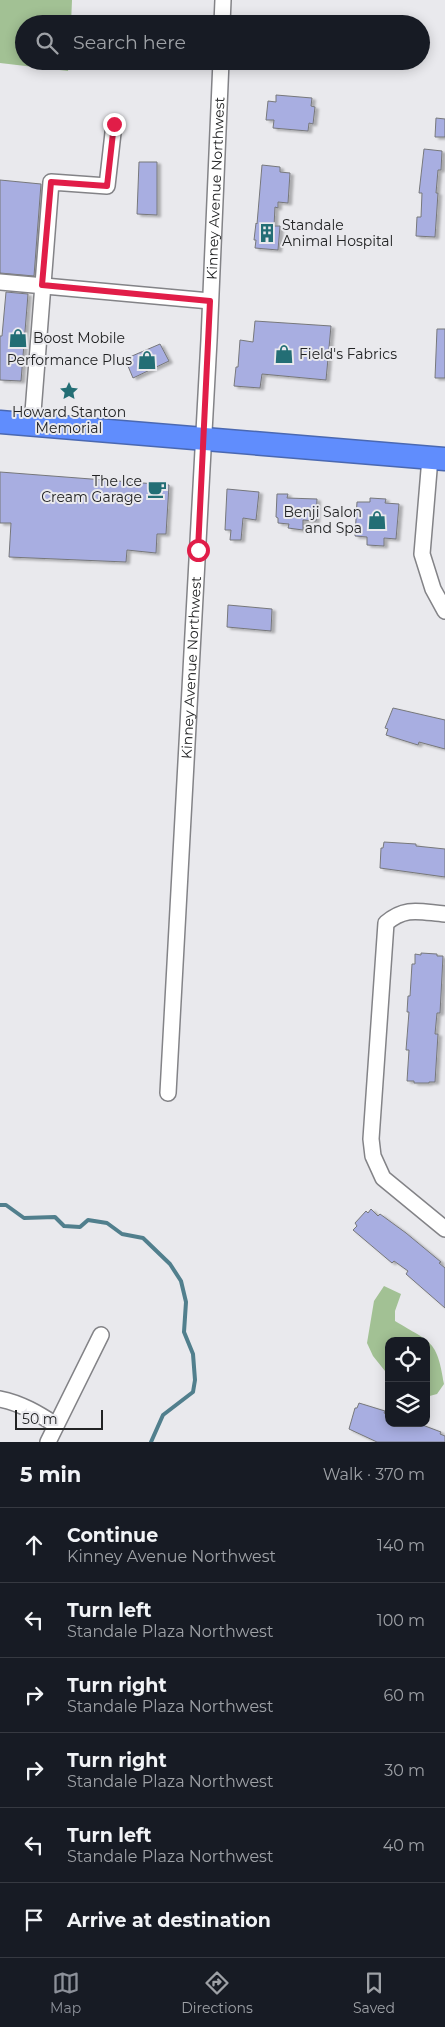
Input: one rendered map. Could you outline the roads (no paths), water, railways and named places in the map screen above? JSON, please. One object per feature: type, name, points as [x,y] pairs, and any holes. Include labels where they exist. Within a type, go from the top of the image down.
[{"type":"highway","points":[[0,422],[437,458]]},
{"type":"street","points":[[222,15],[223,0]]},
{"type":"street","name":"Kinney Avenue Northwest","points":[[168,1093],[204,439],[220,70]]},
{"type":"street","points":[[32,425],[51,182],[107,186],[114,124]]},
{"type":"street","points":[[0,282],[210,301]]},
{"type":"street","points":[[437,458],[422,554],[433,589],[445,611]]},
{"type":"street","points":[[445,914],[409,911],[397,913],[386,923],[371,1139],[373,1156],[384,1178],[445,1229]]},
{"type":"street","points":[[48,1442],[101,1334]]},
{"type":"street","points":[[0,1399],[35,1412],[56,1425]]},
{"type":"waterway","points":[[0,1205],[6,1205],[24,1218],[55,1217],[64,1226],[80,1227],[88,1220],[107,1223],[122,1234],[143,1238],[170,1264],[181,1281],[186,1302],[184,1332],[193,1354],[195,1380],[193,1392],[163,1415],[151,1442]]},
{"type":"place","name":"Standale Animal Hospital","points":[[267,233]]},
{"type":"place","name":"Boost Mobile","points":[[18,338]]},
{"type":"place","name":"Field's Fabrics","points":[[284,354]]},
{"type":"place","name":"Performance Plus","points":[[147,360]]},
{"type":"place","name":"Howard Stanton Memorial","points":[[69,391]]},
{"type":"place","name":"The Ice Cream Garage","points":[[157,489]]},
{"type":"place","name":"Benji Salon and Spa","points":[[377,520]]}]
